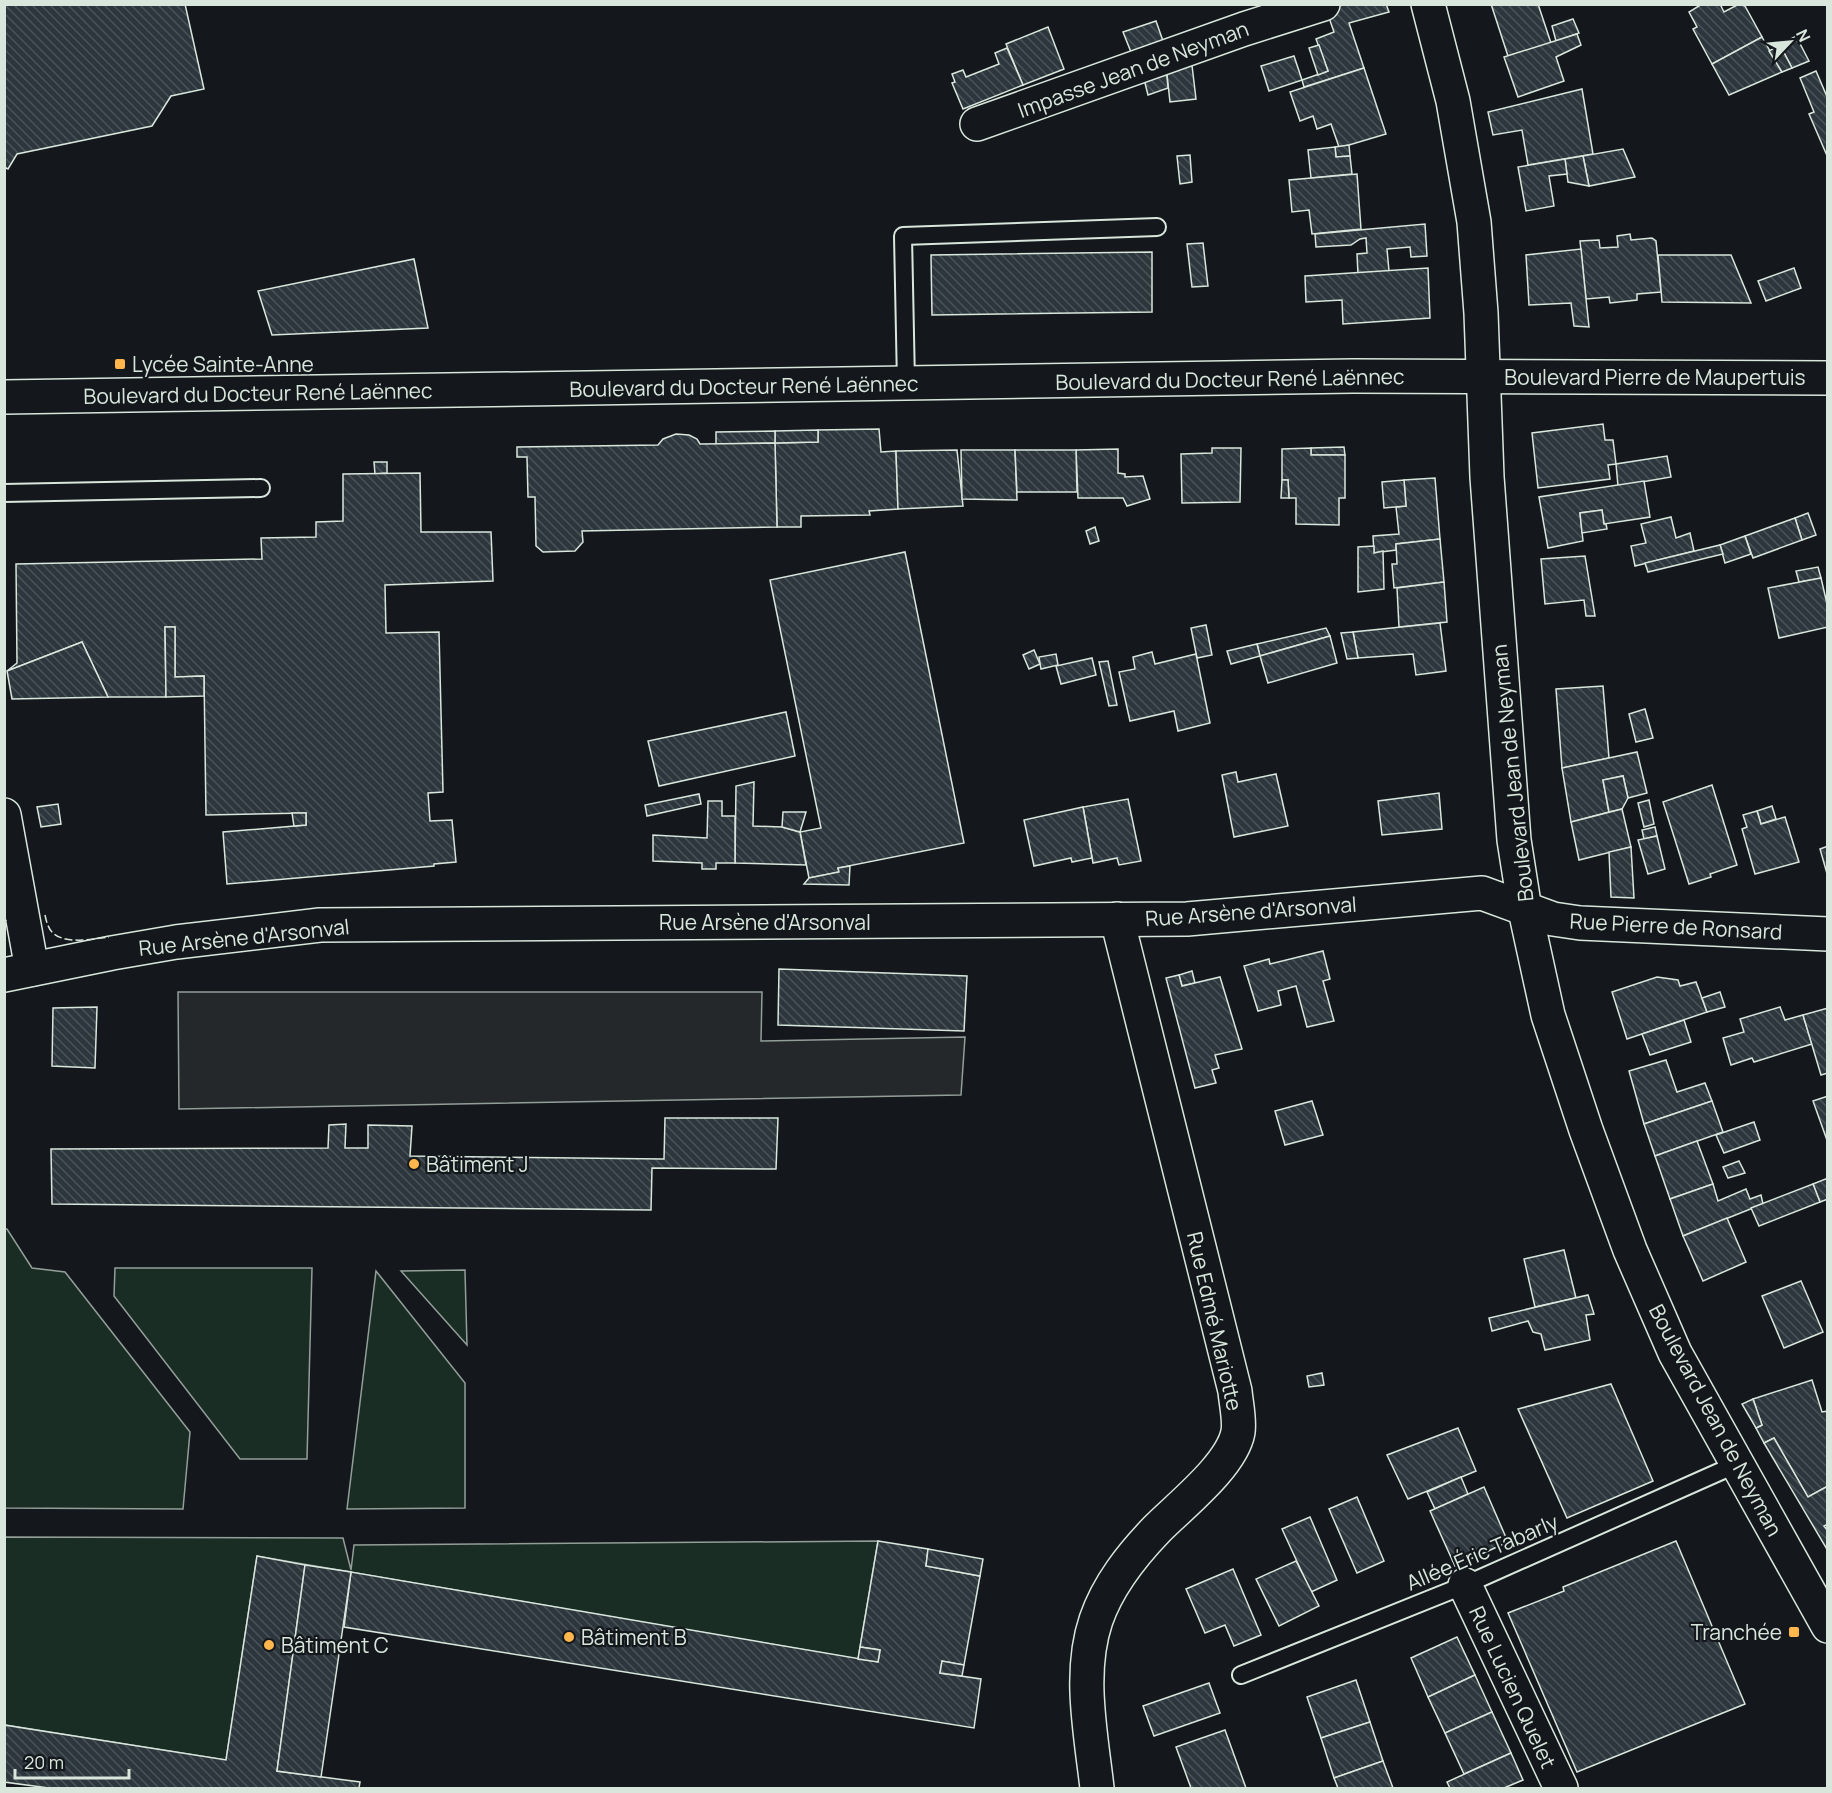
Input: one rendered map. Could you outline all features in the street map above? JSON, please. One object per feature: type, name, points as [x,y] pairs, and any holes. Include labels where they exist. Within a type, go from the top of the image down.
[{"type":"street","name":"Impasse Jean de Neyman","points":[[977,124],[1244,29],[1323,4]]},
{"type":"street","name":"Boulevard Jean de Neyman","points":[[1428,4],[1453,101],[1474,222],[1481,313],[1487,477],[1514,840],[1525,910],[1548,1015],[1586,1130],[1630,1250],[1675,1353],[1827,1626]]},
{"type":"street","name":"Boulevard Pierre de Maupertuis","points":[[1483,375],[1543,378],[1827,378]]},
{"type":"street","name":"Boulevard du Docteur René Laënnec","points":[[4,397],[1483,375]]},
{"type":"street","points":[[4,815],[18,972]]},
{"type":"street","name":"Rue Arsène d'Arsonval","points":[[18,972],[176,942],[320,925],[1187,919],[1482,892],[1525,910]]},
{"type":"street","name":"Rue Pierre de Ronsard","points":[[1525,910],[1552,919],[1580,923],[1827,934]]},
{"type":"street","name":"Rue Edmé Mariotte","points":[[1097,1788],[1088,1716],[1088,1661],[1096,1620],[1117,1576],[1227,1457],[1238,1431],[1235,1390],[1117,919]]},
{"type":"street","name":"Rue Lucien Quelet","points":[[1465,1585],[1560,1788]]},
{"type":"lane","points":[[906,383],[903,236],[1157,227]]},
{"type":"lane","points":[[4,492],[261,488]]},
{"type":"lane","name":"Allée Éric Tabarly","points":[[1241,1675],[1465,1585],[1737,1464]]},
{"type":"green space","points":[[5,1229],[32,1268],[65,1272],[190,1432],[183,1509],[5,1508]]},
{"type":"green space","points":[[115,1268],[312,1268],[307,1459],[240,1459],[114,1296]]},
{"type":"green space","points":[[376,1271],[465,1383],[465,1508],[347,1509]]},
{"type":"green space","points":[[401,1271],[465,1271],[467,1345]]},
{"type":"green space","points":[[4,1537],[343,1538],[351,1570],[354,1545],[878,1541],[858,1659],[257,1556],[226,1760],[5,1725]]},
{"type":"shaded area","points":[[178,992],[762,992],[761,1041],[965,1037],[961,1095],[179,1109]]},
{"type":"building","points":[[4,4],[185,4],[204,89],[171,96],[152,126],[17,154],[8,169],[4,167]]},
{"type":"building","points":[[1344,4],[1386,4],[1389,12],[1349,23],[1364,68],[1304,87],[1302,80],[1328,71],[1316,39],[1334,32],[1327,12]]},
{"type":"building","points":[[1491,4],[1538,4],[1551,43],[1508,56]]},
{"type":"building","points":[[1702,4],[1720,4],[1724,12],[1739,4],[1745,6],[1762,37],[1712,64],[1693,29],[1697,27],[1689,12]]},
{"type":"building","points":[[1573,19],[1579,33],[1556,41],[1552,26]]},
{"type":"building","points":[[1156,21],[1163,41],[1131,52],[1123,32]]},
{"type":"building","points":[[1048,27],[1064,69],[1023,85],[1006,44]]},
{"type":"building","points":[[1577,34],[1581,45],[1556,57],[1564,81],[1518,97],[1504,57]]},
{"type":"building","points":[[1796,36],[1809,61],[1792,68],[1780,45]]},
{"type":"building","points":[[1762,37],[1782,72],[1729,95],[1712,64]]},
{"type":"building","points":[[1319,45],[1328,71],[1318,75],[1309,48]]},
{"type":"building","points":[[1780,45],[1792,68],[1782,72],[1769,51]]},
{"type":"building","points":[[1007,48],[1023,85],[963,109],[952,83],[955,82],[952,74],[963,70],[966,77],[999,64],[995,53]]},
{"type":"building","points":[[1294,56],[1302,80],[1269,91],[1261,66]]},
{"type":"building","points":[[1191,57],[1196,99],[1170,102],[1166,66]]},
{"type":"building","points":[[1166,66],[1168,88],[1148,95],[1144,79]]},
{"type":"building","points":[[1364,68],[1386,134],[1339,147],[1331,124],[1317,129],[1313,116],[1300,121],[1290,92]]},
{"type":"building","points":[[1816,71],[1828,99],[1828,158],[1809,114],[1814,112],[1800,78]]},
{"type":"building","points":[[1582,89],[1593,154],[1528,165],[1522,130],[1493,135],[1488,112]]},
{"type":"building","points":[[1349,145],[1350,156],[1336,157],[1335,147]]},
{"type":"building","points":[[1335,147],[1336,157],[1350,156],[1352,174],[1311,178],[1308,150]]},
{"type":"building","points":[[1623,149],[1635,177],[1589,186],[1583,156]]},
{"type":"building","points":[[1190,155],[1192,182],[1180,184],[1177,156]]},
{"type":"building","points":[[1583,156],[1589,186],[1568,182],[1565,159]]},
{"type":"building","points":[[1565,159],[1567,174],[1549,176],[1554,206],[1526,211],[1518,167]]},
{"type":"building","points":[[1357,174],[1361,229],[1312,234],[1309,210],[1292,212],[1289,180]]},
{"type":"building","points":[[1425,224],[1427,256],[1411,257],[1410,247],[1387,249],[1389,271],[1358,274],[1357,254],[1367,253],[1366,238],[1351,245],[1316,247],[1315,234]]},
{"type":"building","points":[[1630,234],[1631,240],[1652,238],[1656,241],[1661,292],[1637,294],[1637,300],[1610,303],[1609,297],[1586,299],[1580,241],[1599,240],[1600,248],[1618,247],[1617,236]]},
{"type":"building","points":[[1203,243],[1208,286],[1192,287],[1187,244]]},
{"type":"building","points":[[1581,249],[1589,327],[1574,326],[1571,303],[1529,305],[1526,255]]},
{"type":"building","points":[[1152,252],[1152,312],[932,315],[931,255]]},
{"type":"building","points":[[1658,255],[1731,255],[1751,303],[1662,302]]},
{"type":"building","points":[[414,259],[428,328],[272,335],[258,291]]},
{"type":"building","points":[[1428,268],[1430,318],[1343,324],[1342,300],[1306,302],[1305,276]]},
{"type":"building","points":[[1794,268],[1801,288],[1766,301],[1758,281]]},
{"type":"building","points":[[1603,424],[1605,440],[1613,440],[1616,464],[1608,465],[1610,479],[1538,488],[1532,433]]},
{"type":"building","points":[[879,429],[881,452],[896,451],[898,509],[869,511],[870,515],[801,516],[801,527],[777,527],[775,443],[818,442],[818,430]]},
{"type":"building","points":[[818,430],[818,442],[775,443],[775,431]]},
{"type":"building","points":[[775,431],[775,443],[716,444],[716,432]]},
{"type":"building","points":[[676,434],[689,435],[697,439],[700,444],[775,443],[777,527],[582,531],[583,542],[575,551],[543,552],[536,546],[535,497],[528,497],[527,457],[517,457],[517,447],[658,445],[663,439]]},
{"type":"building","points":[[1344,447],[1345,455],[1311,455],[1311,448]]},
{"type":"building","points":[[1212,448],[1241,448],[1240,502],[1182,503],[1181,454],[1212,453]]},
{"type":"building","points":[[1311,448],[1311,455],[1345,455],[1345,498],[1339,498],[1339,525],[1296,524],[1296,498],[1289,498],[1288,480],[1282,480],[1282,449]]},
{"type":"building","points":[[1118,449],[1118,473],[1125,474],[1125,477],[1143,476],[1150,499],[1127,506],[1123,498],[1078,498],[1076,450]]},
{"type":"building","points":[[957,450],[963,506],[898,509],[896,451]]},
{"type":"building","points":[[961,450],[1015,450],[1017,500],[962,499]]},
{"type":"building","points":[[1015,450],[1076,450],[1077,492],[1017,492]]},
{"type":"building","points":[[1667,456],[1671,477],[1618,486],[1616,464]]},
{"type":"building","points":[[374,462],[387,462],[387,473],[375,474]]},
{"type":"building","points":[[420,473],[421,532],[491,532],[493,581],[385,585],[386,633],[439,632],[443,792],[428,793],[430,821],[452,820],[456,862],[434,864],[434,866],[227,884],[223,832],[306,825],[306,813],[206,815],[204,676],[175,677],[175,627],[165,627],[166,697],[108,697],[82,642],[7,671],[17,663],[16,564],[262,559],[261,538],[316,537],[316,522],[343,521],[343,474]]},
{"type":"building","points":[[1435,478],[1440,539],[1396,544],[1396,550],[1374,553],[1373,536],[1399,534],[1396,507],[1406,506],[1404,480]]},
{"type":"building","points":[[1282,480],[1288,480],[1289,498],[1281,498]]},
{"type":"building","points":[[1404,480],[1406,506],[1384,508],[1382,482]]},
{"type":"building","points":[[1644,481],[1650,517],[1604,524],[1602,510],[1580,513],[1583,541],[1548,548],[1539,497]]},
{"type":"building","points":[[1602,510],[1607,529],[1582,533],[1580,513]]},
{"type":"building","points":[[1808,513],[1816,535],[1802,540],[1795,518]]},
{"type":"building","points":[[1671,517],[1676,538],[1690,533],[1694,551],[1635,566],[1631,546],[1646,543],[1641,524]]},
{"type":"building","points":[[1795,518],[1802,540],[1753,558],[1745,536]]},
{"type":"building","points":[[1095,527],[1099,541],[1090,544],[1086,531]]},
{"type":"building","points":[[1745,536],[1751,554],[1725,563],[1720,545]]},
{"type":"building","points":[[1440,539],[1444,582],[1394,588],[1392,564],[1397,564],[1396,544]]},
{"type":"building","points":[[1720,545],[1723,554],[1648,572],[1645,563]]},
{"type":"building","points":[[1374,546],[1374,553],[1383,551],[1384,589],[1358,592],[1358,547]]},
{"type":"building","points":[[905,552],[964,843],[838,868],[839,872],[809,878],[800,832],[821,828],[770,580]]},
{"type":"building","points":[[1585,556],[1595,616],[1586,616],[1584,600],[1545,604],[1541,559]]},
{"type":"building","points":[[1818,567],[1821,578],[1799,582],[1796,571]]},
{"type":"building","points":[[1821,578],[1828,608],[1828,627],[1779,638],[1768,588]]},
{"type":"building","points":[[1444,582],[1447,622],[1399,627],[1397,588]]},
{"type":"building","points":[[1440,623],[1446,671],[1416,675],[1413,654],[1358,658],[1353,632]]},
{"type":"building","points":[[1206,625],[1212,655],[1197,658],[1191,628]]},
{"type":"building","points":[[165,627],[175,627],[175,677],[204,676],[204,696],[166,697]]},
{"type":"building","points":[[1326,628],[1330,636],[1260,656],[1257,644]]},
{"type":"building","points":[[1353,632],[1358,658],[1347,659],[1341,633]]},
{"type":"building","points":[[1330,636],[1337,663],[1268,683],[1260,656]]},
{"type":"building","points":[[82,642],[108,697],[12,699],[7,671]]},
{"type":"building","points":[[1257,644],[1260,656],[1231,664],[1227,651]]},
{"type":"building","points":[[1034,650],[1040,664],[1029,669],[1023,655]]},
{"type":"building","points":[[1152,652],[1155,664],[1196,654],[1210,723],[1178,731],[1174,711],[1130,721],[1119,672],[1135,669],[1133,657]]},
{"type":"building","points":[[1056,654],[1058,665],[1041,669],[1039,657]]},
{"type":"building","points":[[1092,658],[1096,675],[1061,684],[1056,666]]},
{"type":"building","points":[[1108,661],[1117,705],[1109,706],[1099,662]]},
{"type":"building","points":[[1603,686],[1609,758],[1562,768],[1556,689]]},
{"type":"building","points":[[1645,709],[1653,738],[1636,742],[1629,714]]},
{"type":"building","points":[[786,712],[795,756],[659,786],[648,741]]},
{"type":"building","points":[[1637,752],[1647,793],[1628,798],[1623,776],[1603,780],[1609,812],[1571,822],[1562,768]]},
{"type":"building","points":[[1236,772],[1238,782],[1276,774],[1288,826],[1234,837],[1222,775]]},
{"type":"building","points":[[1623,776],[1628,798],[1622,809],[1609,812],[1603,780]]},
{"type":"building","points":[[754,782],[753,826],[782,827],[800,832],[806,865],[735,863],[736,786]]},
{"type":"building","points":[[1712,785],[1737,865],[1689,884],[1663,802]]},
{"type":"building","points":[[1439,793],[1442,829],[1382,835],[1378,801]]},
{"type":"building","points":[[699,794],[701,804],[647,816],[645,805]]},
{"type":"building","points":[[1128,799],[1141,861],[1119,865],[1117,858],[1093,863],[1083,807]]},
{"type":"building","points":[[1649,800],[1654,824],[1644,827],[1638,803]]},
{"type":"building","points":[[708,801],[722,801],[722,816],[735,816],[735,863],[716,863],[716,869],[702,869],[702,863],[653,861],[653,835],[707,838]]},
{"type":"building","points":[[58,804],[61,824],[41,827],[37,807]]},
{"type":"building","points":[[1772,806],[1776,819],[1761,824],[1757,811]]},
{"type":"building","points":[[1083,807],[1092,858],[1072,862],[1071,858],[1034,866],[1024,820]]},
{"type":"building","points":[[1622,809],[1631,847],[1579,860],[1571,822]]},
{"type":"building","points":[[1757,811],[1761,824],[1785,817],[1799,862],[1755,874],[1742,829],[1747,827],[1743,815]]},
{"type":"building","points":[[783,812],[806,812],[800,832],[782,827]]},
{"type":"building","points":[[292,813],[306,813],[306,825],[294,826]]},
{"type":"building","points":[[1655,827],[1657,836],[1644,839],[1642,830]]},
{"type":"building","points":[[1657,836],[1665,869],[1648,874],[1638,840]]},
{"type":"building","points":[[1828,846],[1828,877],[1820,849]]},
{"type":"building","points":[[1631,847],[1634,898],[1611,897],[1609,852]]},
{"type":"building","points":[[850,866],[849,885],[804,884],[809,878],[839,872],[838,868]]},
{"type":"building","points":[[1323,951],[1330,979],[1323,981],[1334,1021],[1307,1027],[1296,986],[1278,991],[1281,1005],[1258,1011],[1244,966],[1269,959],[1270,964]]},
{"type":"building","points":[[779,969],[967,976],[964,1031],[778,1025]]},
{"type":"building","points":[[1192,971],[1195,983],[1182,986],[1179,975]]},
{"type":"building","points":[[1179,975],[1182,986],[1220,977],[1242,1049],[1215,1055],[1219,1068],[1212,1070],[1216,1083],[1195,1088],[1166,978]]},
{"type":"building","points":[[1657,977],[1678,980],[1680,986],[1696,982],[1707,1012],[1627,1039],[1612,992]]},
{"type":"building","points":[[1720,992],[1725,1007],[1707,1012],[1702,998]]},
{"type":"building","points":[[97,1007],[95,1068],[52,1066],[53,1008]]},
{"type":"building","points":[[1780,1007],[1785,1020],[1803,1015],[1812,1044],[1754,1062],[1752,1058],[1731,1065],[1723,1038],[1744,1032],[1740,1019]]},
{"type":"building","points":[[1828,1008],[1828,1073],[1821,1075],[1803,1015]]},
{"type":"building","points":[[1684,1020],[1691,1042],[1650,1055],[1642,1034]]},
{"type":"building","points":[[1666,1060],[1677,1092],[1705,1083],[1712,1101],[1644,1124],[1629,1071]]},
{"type":"building","points":[[1828,1096],[1828,1143],[1813,1101]]},
{"type":"building","points":[[1312,1101],[1323,1135],[1285,1145],[1275,1111]]},
{"type":"building","points":[[1712,1101],[1723,1132],[1655,1156],[1644,1124]]},
{"type":"building","name":"Bâtiment J","points":[[665,1118],[778,1118],[776,1169],[652,1168],[651,1210],[52,1204],[51,1149],[328,1148],[329,1125],[346,1124],[345,1148],[368,1148],[368,1125],[412,1126],[410,1156],[664,1159]]},
{"type":"building","points":[[1754,1122],[1760,1140],[1724,1153],[1716,1135]]},
{"type":"building","points":[[1697,1141],[1713,1184],[1670,1199],[1655,1156]]},
{"type":"building","points":[[1739,1161],[1745,1173],[1728,1178],[1723,1167]]},
{"type":"building","points":[[1828,1178],[1828,1199],[1820,1202],[1813,1184]]},
{"type":"building","points":[[1713,1184],[1718,1201],[1746,1189],[1750,1199],[1761,1195],[1763,1204],[1683,1236],[1670,1199]]},
{"type":"building","points":[[1813,1184],[1820,1202],[1759,1226],[1751,1208]]},
{"type":"building","points":[[1727,1218],[1746,1262],[1703,1281],[1683,1236]]},
{"type":"building","points":[[1564,1250],[1576,1298],[1535,1307],[1524,1259]]},
{"type":"building","points":[[1801,1281],[1823,1332],[1784,1348],[1762,1296]]},
{"type":"building","points":[[1588,1295],[1594,1314],[1586,1315],[1590,1340],[1545,1350],[1541,1334],[1533,1332],[1528,1321],[1492,1331],[1489,1318]]},
{"type":"building","points":[[1322,1373],[1324,1385],[1309,1387],[1307,1376]]},
{"type":"building","points":[[1812,1380],[1822,1412],[1828,1411],[1828,1486],[1808,1497],[1774,1438],[1764,1443],[1756,1428],[1762,1425],[1753,1399]]},
{"type":"building","points":[[1611,1384],[1653,1481],[1567,1518],[1518,1409]]},
{"type":"building","points":[[1753,1399],[1762,1425],[1756,1428],[1742,1404]]},
{"type":"building","points":[[1458,1428],[1476,1471],[1408,1499],[1387,1455]]},
{"type":"building","points":[[1774,1438],[1808,1497],[1828,1486],[1828,1524],[1824,1526],[1828,1531],[1828,1551],[1764,1443]]},
{"type":"building","points":[[1461,1477],[1468,1494],[1435,1509],[1427,1492]]},
{"type":"building","points":[[1484,1487],[1508,1542],[1455,1566],[1430,1511]]},
{"type":"building","points":[[1357,1497],[1384,1561],[1357,1573],[1329,1509]]},
{"type":"building","points":[[1310,1517],[1337,1580],[1311,1592],[1282,1529]]},
{"type":"building","name":"Bâtiment B","points":[[878,1541],[928,1549],[926,1566],[980,1576],[964,1665],[942,1661],[940,1673],[981,1679],[974,1728],[344,1627],[351,1572],[878,1662],[880,1650],[860,1647]]},
{"type":"building","points":[[1676,1541],[1745,1704],[1577,1772],[1508,1613],[1564,1591],[1563,1587]]},
{"type":"building","points":[[928,1549],[983,1559],[980,1576],[926,1566]]},
{"type":"building","name":"Bâtiment C","points":[[257,1556],[305,1565],[277,1771],[360,1782],[359,1788],[49,1788],[4,1782],[4,1725],[226,1760]]},
{"type":"building","points":[[1296,1561],[1319,1606],[1279,1626],[1256,1579]]},
{"type":"building","points":[[305,1565],[351,1572],[321,1777],[277,1771]]},
{"type":"building","points":[[1233,1569],[1261,1635],[1234,1646],[1225,1625],[1205,1633],[1186,1589]]},
{"type":"building","points":[[1457,1637],[1475,1675],[1428,1697],[1411,1658]]},
{"type":"building","points":[[860,1647],[880,1650],[878,1662],[858,1659]]},
{"type":"building","points":[[942,1661],[964,1665],[962,1676],[940,1673]]},
{"type":"building","points":[[1475,1675],[1492,1712],[1445,1733],[1428,1697]]},
{"type":"building","points":[[1356,1680],[1370,1722],[1321,1738],[1307,1697]]},
{"type":"building","points":[[1209,1683],[1220,1713],[1154,1736],[1143,1706]]},
{"type":"building","points":[[1492,1712],[1511,1753],[1464,1774],[1445,1733]]},
{"type":"building","points":[[1370,1722],[1383,1761],[1334,1778],[1321,1738]]},
{"type":"building","points":[[1225,1730],[1246,1788],[1191,1788],[1176,1747]]},
{"type":"building","points":[[1511,1753],[1523,1780],[1504,1788],[1450,1788],[1447,1782]]},
{"type":"building","points":[[1383,1761],[1393,1788],[1338,1788],[1334,1778]]},
{"type":"fence","points":[[45,915],[51,930],[64,939],[109,937]]},
{"type":"fence","points":[[4,932],[6,920]]},
{"type":"place","name":"Lycée Sainte-Anne","points":[[120,364]]},
{"type":"place","name":"Bâtiment J","points":[[414,1164]]},
{"type":"place","name":"Tranchée","points":[[1794,1632]]},
{"type":"place","name":"Bâtiment B","points":[[569,1637]]},
{"type":"place","name":"Bâtiment C","points":[[269,1645]]}]
